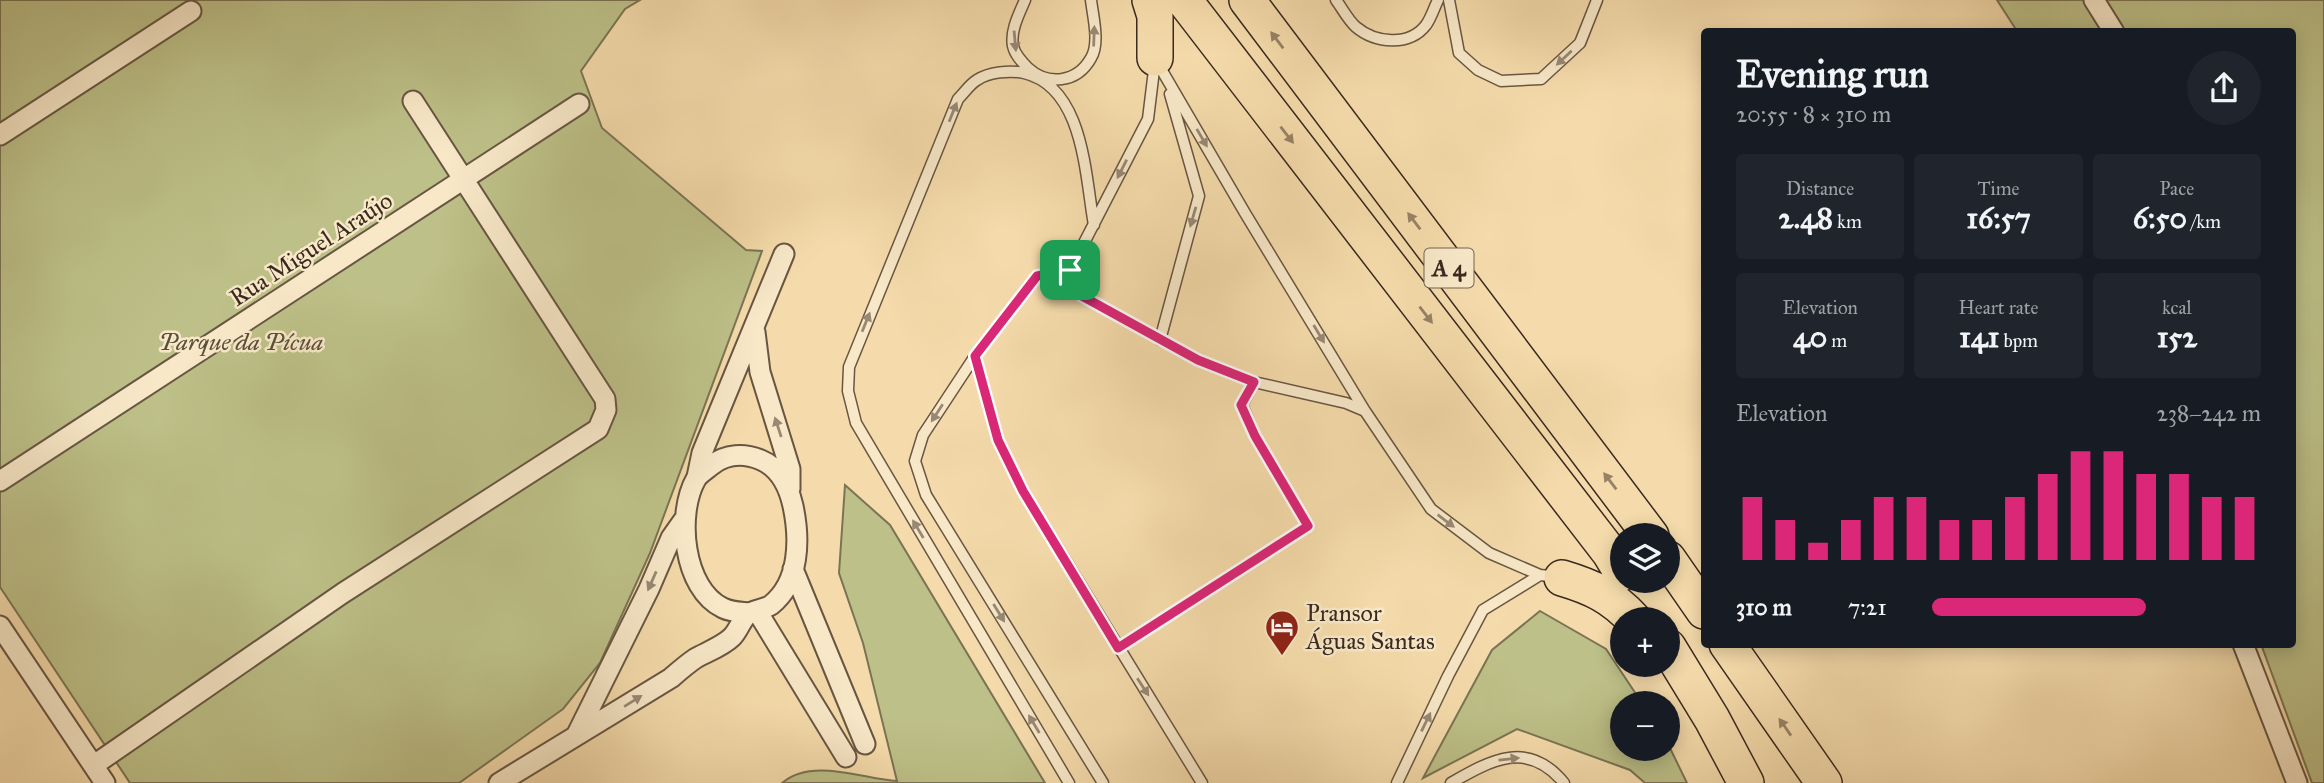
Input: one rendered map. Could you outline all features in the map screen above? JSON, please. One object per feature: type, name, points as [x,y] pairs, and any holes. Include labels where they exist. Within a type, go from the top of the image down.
[{"type":"highway","points":[[1150,0],[1155,16],[1155,58]]},
{"type":"highway","name":"A 4","points":[[1184,0],[1610,555]]},
{"type":"highway","name":"A 4","points":[[1247,0],[1641,523]]},
{"type":"highway","points":[[1551,576],[1590,587],[1623,607]]},
{"type":"highway","points":[[1680,576],[1701,607]]},
{"type":"highway","points":[[1730,648],[1824,783]]},
{"type":"highway","points":[[1680,667],[1746,783]]},
{"type":"highway","points":[[1674,677],[1688,699],[1712,719]]},
{"type":"street","points":[[2094,0],[2112,28]]},
{"type":"street","points":[[0,135],[191,11]]},
{"type":"street","points":[[94,765],[343,593],[598,429],[606,410],[605,399],[413,101]]},
{"type":"street","name":"Rua Miguel Araújo","points":[[0,481],[579,104]]},
{"type":"street","points":[[575,737],[649,589],[671,538],[683,521],[702,453],[785,254]]},
{"type":"street","points":[[683,521],[693,570],[704,593],[721,607],[734,612],[752,612],[769,606],[780,596],[791,578],[797,552],[797,527],[790,494],[790,468],[760,372],[754,331]]},
{"type":"street","points":[[697,477],[722,458],[748,456],[764,461],[779,473],[790,494]]},
{"type":"street","points":[[793,569],[864,744]]},
{"type":"street","points":[[499,783],[732,638],[752,612]]},
{"type":"street","points":[[752,612],[846,757]]},
{"type":"street","points":[[0,626],[105,783]]},
{"type":"street","points":[[2245,648],[2297,783]]},
{"type":"lane","points":[[1025,0],[1015,21],[1013,45],[1020,60],[1062,97],[1078,133],[1094,225]]},
{"type":"lane","points":[[1069,783],[856,423],[848,391],[849,367],[859,338],[958,99],[977,79],[1011,70],[1055,81],[1076,76],[1093,57],[1095,32],[1091,0]]},
{"type":"lane","points":[[1336,0],[1354,26],[1370,36],[1390,41],[1409,38],[1425,26],[1438,0]]},
{"type":"lane","points":[[1449,0],[1460,53],[1478,70],[1502,81],[1541,79],[1580,43],[1597,0]]},
{"type":"lane","points":[[1070,270],[1148,119],[1155,58]]},
{"type":"lane","points":[[1155,58],[1175,107],[1199,196],[1160,340]]},
{"type":"lane","points":[[1155,58],[1365,411],[1431,509],[1489,554],[1551,576]]},
{"type":"lane","points":[[1070,270],[1082,296],[1198,360],[1254,382],[1346,403],[1365,411]]},
{"type":"lane","points":[[1070,270],[1037,276],[975,356],[923,435],[915,461],[926,495],[1103,783]]},
{"type":"lane","points":[[975,356],[998,440],[1023,491],[1202,783]]},
{"type":"lane","points":[[1118,648],[1308,526],[1255,436],[1241,405],[1254,382]]},
{"type":"lane","points":[[1396,783],[1483,610],[1551,576]]},
{"type":"lane","points":[[1451,783],[1484,764],[1513,756],[1543,763],[1564,783]]},
{"type":"green space","name":"Parque da Pícua","points":[[0,0],[640,0],[625,9],[581,71],[602,128],[746,250],[762,251],[650,553],[600,663],[563,709],[459,783],[130,783],[0,587]]},
{"type":"green space","points":[[1997,0],[2324,0],[2324,783],[2312,783],[2262,648],[2296,648],[2296,28],[2015,28]]},
{"type":"green space","points":[[845,485],[890,525],[1045,783],[782,783],[794,775],[823,770],[897,781],[863,643],[839,573]]},
{"type":"green space","points":[[1540,611],[1606,649],[1610,655],[1610,677],[1625,677],[1634,691],[1610,691],[1610,761],[1676,761],[1687,783],[1645,783],[1630,770],[1517,729],[1423,778],[1492,650]]},
{"type":"place","name":"Pransor Águas Santas","points":[[1282,657]]},
{"type":"route","points":[[1070,270],[1082,296],[1198,360],[1254,382],[1241,405],[1255,436],[1308,526],[1118,648],[1023,491],[998,440],[975,356],[1037,276],[1070,270]]}]
